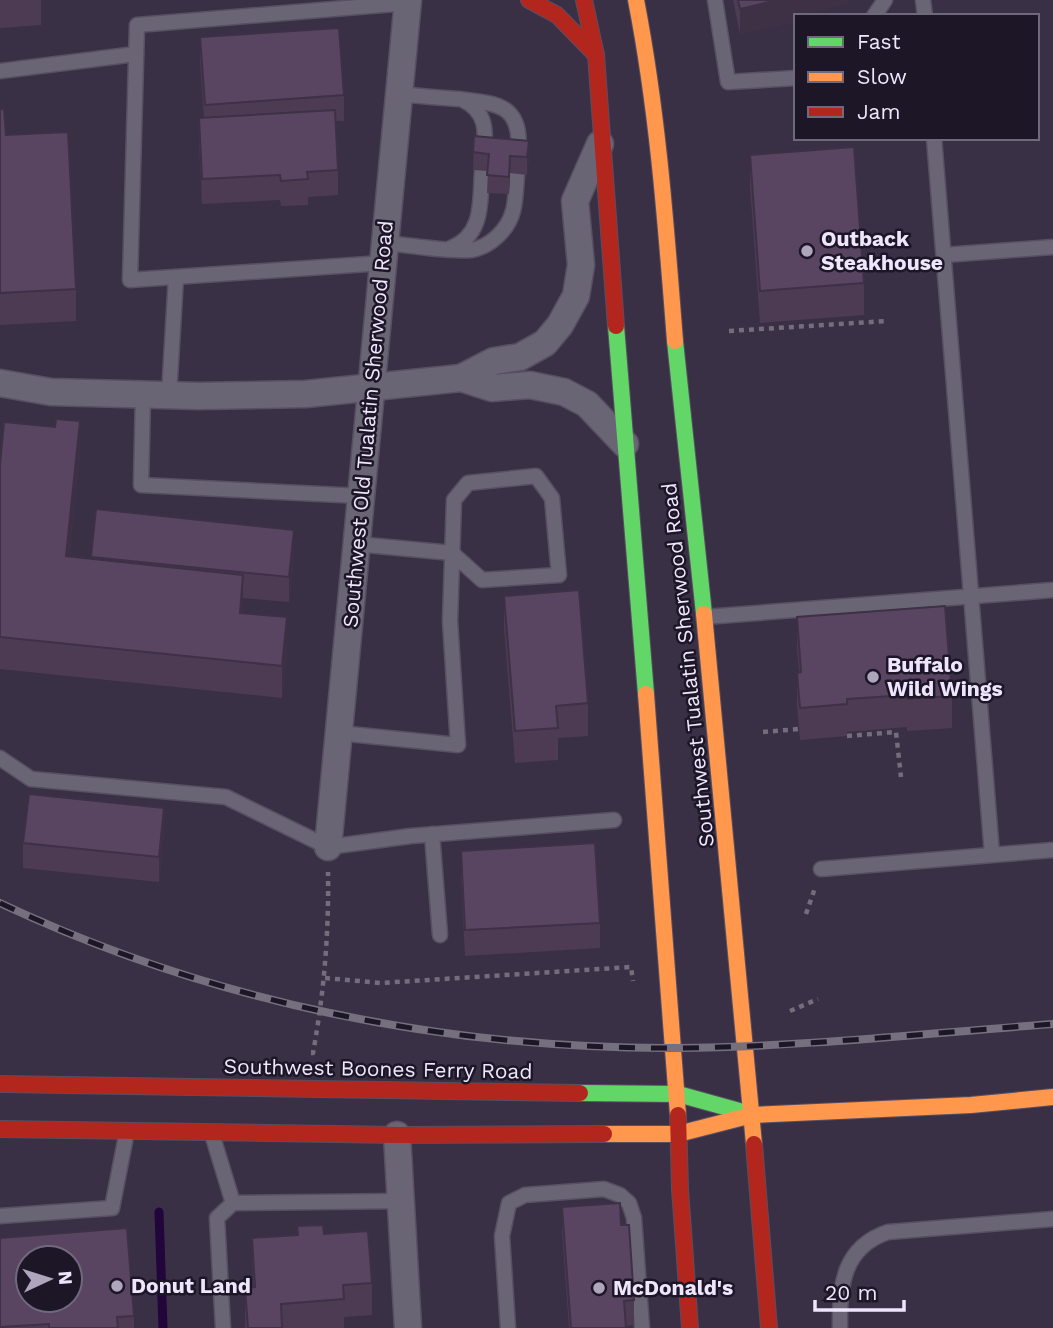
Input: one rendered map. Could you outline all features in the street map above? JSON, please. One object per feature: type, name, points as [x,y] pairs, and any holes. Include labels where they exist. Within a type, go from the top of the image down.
[{"type":"main road","points":[[529,0],[556,15],[596,55]]},
{"type":"main road","name":"Southwest Tualatin Sherwood Road","points":[[584,0],[596,55],[603,137],[678,1094],[680,1189],[690,1328]]},
{"type":"main road","name":"Southwest Tualatin Sherwood Road","points":[[636,0],[654,90],[680,387],[705,617],[752,1115],[769,1328]]},
{"type":"main road","name":"Southwest Boones Ferry Road","points":[[0,1084],[678,1094],[752,1115]]},
{"type":"main road","name":"Southwest Boones Ferry Road","points":[[0,1129],[397,1135],[678,1135],[752,1115],[971,1105],[1053,1097]]},
{"type":"street","name":"Southwest Old Tualatin Sherwood Road","points":[[328,848],[408,2]]},
{"type":"street","points":[[461,378],[494,360],[520,357],[537,348],[545,343],[560,325],[576,296],[581,265],[576,201],[603,137]]},
{"type":"street","points":[[0,383],[51,392],[169,396],[306,394],[461,378],[492,387],[530,385],[564,392],[587,404],[625,444]]},
{"type":"street","points":[[397,1135],[408,1328]]},
{"type":"lane","points":[[715,0],[728,82],[794,78]]},
{"type":"lane","points":[[408,2],[137,25],[130,281],[384,253],[450,248],[472,250],[486,245],[508,225],[513,211],[517,174]]},
{"type":"lane","points":[[0,71],[136,54]]},
{"type":"lane","points":[[399,94],[496,103],[513,118],[518,129],[518,157]]},
{"type":"lane","points":[[462,100],[480,113],[485,124],[484,154]]},
{"type":"lane","points":[[934,140],[992,854]]},
{"type":"lane","points":[[450,248],[468,238],[474,231],[478,221],[482,171]]},
{"type":"lane","points":[[944,255],[1053,247]]},
{"type":"lane","points":[[169,396],[176,277]]},
{"type":"lane","points":[[143,395],[141,485],[361,496]]},
{"type":"lane","points":[[339,733],[458,745],[450,621],[452,553],[454,500],[468,483],[536,476],[552,498],[559,575],[482,580],[452,553],[356,544]]},
{"type":"lane","points":[[705,617],[1053,590]]},
{"type":"lane","points":[[0,758],[31,779],[226,797],[328,848],[432,834],[614,820]]},
{"type":"lane","points":[[432,834],[440,935]]},
{"type":"lane","points":[[821,869],[1053,850]]},
{"type":"lane","points":[[0,1216],[113,1208],[127,1131]]},
{"type":"lane","points":[[212,1133],[233,1203]]},
{"type":"lane","points":[[508,1328],[502,1236],[509,1203],[525,1195],[604,1189],[620,1195],[629,1203],[634,1218],[642,1328]]},
{"type":"lane","points":[[223,1328],[217,1218],[233,1203],[401,1201]]},
{"type":"lane","points":[[840,1328],[840,1301],[849,1263],[872,1238],[888,1232],[1053,1219]]},
{"type":"path","points":[[729,331],[887,321]]},
{"type":"path","points":[[764,732],[799,729]]},
{"type":"path","points":[[847,736],[897,732],[901,777]]},
{"type":"path","points":[[301,1052],[313,1053],[325,978],[329,916],[328,848]]},
{"type":"path","points":[[325,978],[381,983],[631,967],[633,988]]},
{"type":"path","points":[[790,1011],[818,999]]},
{"type":"building","points":[[738,0],[777,0],[740,9]]},
{"type":"building","points":[[339,28],[344,95],[205,105],[200,37]]},
{"type":"building","points":[[0,109],[4,109],[6,135],[68,132],[76,289],[0,293]]},
{"type":"building","points":[[335,110],[338,170],[307,172],[308,179],[281,181],[280,175],[202,179],[199,118]]},
{"type":"building","points":[[474,136],[529,141],[527,157],[510,156],[509,177],[487,175],[489,154],[473,152]]},
{"type":"building","name":"Outback Steakhouse","points":[[854,147],[864,283],[760,291],[750,155]]},
{"type":"building","points":[[56,419],[80,421],[66,556],[243,575],[240,613],[287,617],[282,666],[0,637],[0,465],[4,422],[55,427]]},
{"type":"building","points":[[96,509],[294,530],[289,577],[91,557]]},
{"type":"building","points":[[579,590],[588,703],[556,706],[558,728],[515,731],[504,596]]},
{"type":"building","name":"Buffalo Wild Wings","points":[[945,606],[952,696],[907,699],[907,695],[847,699],[847,704],[800,708],[797,673],[801,672],[797,617]]},
{"type":"building","points":[[29,794],[164,808],[159,857],[23,843]]},
{"type":"building","points":[[595,843],[600,923],[465,930],[461,851]]},
{"type":"building","name":"McDonald's","points":[[620,1203],[621,1225],[629,1225],[634,1300],[624,1301],[626,1328],[571,1328],[562,1207]]},
{"type":"building","points":[[323,1225],[324,1234],[368,1231],[372,1283],[343,1285],[344,1299],[281,1304],[282,1328],[248,1328],[245,1288],[255,1287],[252,1238],[298,1235],[297,1226]]},
{"type":"building","points":[[127,1228],[134,1316],[117,1317],[118,1328],[49,1328],[49,1324],[0,1327],[0,1238]]},
{"type":"waterway","points":[[159,1212],[163,1328]]},
{"type":"railway","points":[[0,903],[80,938],[162,968],[245,993],[415,1029],[502,1040],[589,1046],[723,1047],[1053,1024]]},
{"type":"traffic: fast","points":[[616,326],[646,694]]},
{"type":"traffic: fast","points":[[675,341],[704,614]]},
{"type":"traffic: fast","points":[[580,1093],[678,1094],[750,1114]]},
{"type":"traffic: slow","points":[[636,0],[656,127],[675,341]]},
{"type":"traffic: slow","points":[[704,614],[754,1144]]},
{"type":"traffic: slow","points":[[646,694],[678,1115]]},
{"type":"traffic: slow","points":[[604,1134],[678,1134],[752,1115],[971,1105],[1053,1097]]},
{"type":"traffic: jam","points":[[529,0],[557,15],[596,55]]},
{"type":"traffic: jam","points":[[584,0],[596,55],[616,326]]},
{"type":"traffic: jam","points":[[0,1084],[580,1093]]},
{"type":"traffic: jam","points":[[678,1115],[680,1189],[690,1328]]},
{"type":"traffic: jam","points":[[0,1129],[397,1135],[604,1134]]},
{"type":"traffic: jam","points":[[754,1144],[769,1328]]},
{"type":"place","name":"Outback Steakhouse","points":[[807,251]]},
{"type":"place","name":"Buffalo Wild Wings","points":[[873,677]]},
{"type":"place","name":"Donut Land","points":[[117,1286]]},
{"type":"place","name":"McDonald's","points":[[599,1288]]}]
